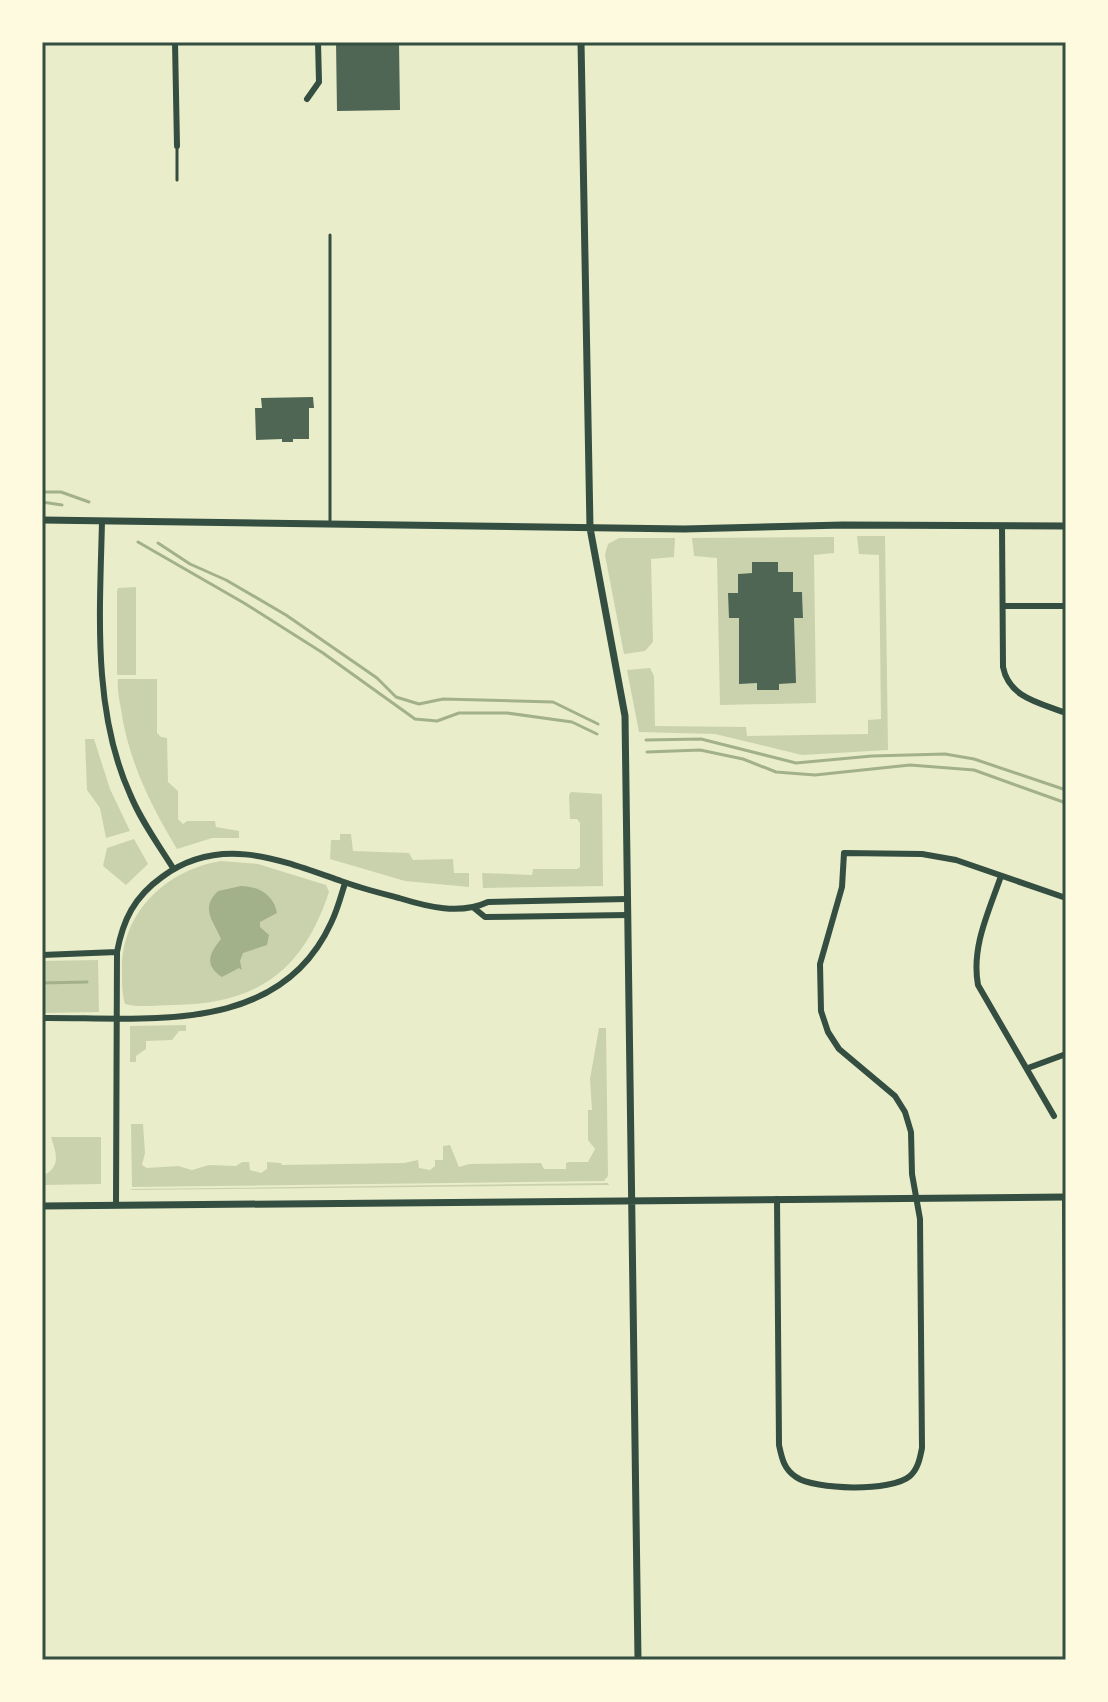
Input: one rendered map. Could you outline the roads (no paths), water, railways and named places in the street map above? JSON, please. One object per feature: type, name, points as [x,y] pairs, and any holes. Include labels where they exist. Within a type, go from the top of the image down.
[{"type":"street","points":[[175,42],[177,146]]},
{"type":"street","points":[[307,99],[319,82],[318,42]]},
{"type":"street","points":[[581,42],[590,528],[625,716],[638,1660]]},
{"type":"street","points":[[42,520],[590,528],[1066,526]]},
{"type":"street","points":[[102,521],[102,676],[109,731],[129,794],[145,827],[173,868]]},
{"type":"street","points":[[1002,526],[1005,679],[1012,689],[1026,698],[1066,713]]},
{"type":"street","points":[[1003,606],[1066,606]]},
{"type":"street","points":[[116,1205],[117,952],[122,925],[135,900],[173,868],[206,856],[231,853],[261,855],[345,883],[441,908],[474,908],[488,902],[627,899]]},
{"type":"street","points":[[777,1199],[779,1445],[782,1463],[792,1475],[820,1486],[884,1486],[898,1483],[910,1476],[919,1463],[922,1448],[920,1219],[912,1174],[911,1132],[905,1112],[895,1096],[839,1049],[828,1032],[821,1011],[820,964],[842,887],[844,853],[934,856],[956,860],[1066,898]]},
{"type":"street","points":[[1001,876],[976,952],[975,967],[985,1000],[1054,1116]]},
{"type":"street","points":[[42,1018],[202,1015],[255,1001],[288,980],[314,952],[331,923],[345,883]]},
{"type":"street","points":[[474,908],[485,917],[628,915]]},
{"type":"street","points":[[42,955],[117,952]]},
{"type":"street","points":[[1028,1068],[1066,1054]]},
{"type":"street","points":[[42,1206],[1065,1197],[1066,1369]]},
{"type":"lane","points":[[177,146],[177,180]]},
{"type":"lane","points":[[330,235],[330,524]]},
{"type":"waterway","points":[[42,492],[61,492],[89,502]]},
{"type":"waterway","points":[[42,502],[62,505]]},
{"type":"waterway","points":[[138,542],[323,653],[415,719],[437,721],[459,713],[507,713],[572,722],[597,734]]},
{"type":"waterway","points":[[158,543],[190,564],[226,580],[286,615],[377,678],[396,697],[419,704],[443,699],[553,702],[598,724]]},
{"type":"waterway","points":[[646,740],[701,739],[796,763],[872,756],[945,754],[974,759],[1066,790]]},
{"type":"waterway","points":[[647,752],[700,750],[743,759],[776,772],[815,775],[910,765],[974,770],[1066,803]]},
{"type":"waterway","points":[[42,983],[87,982]]}]
